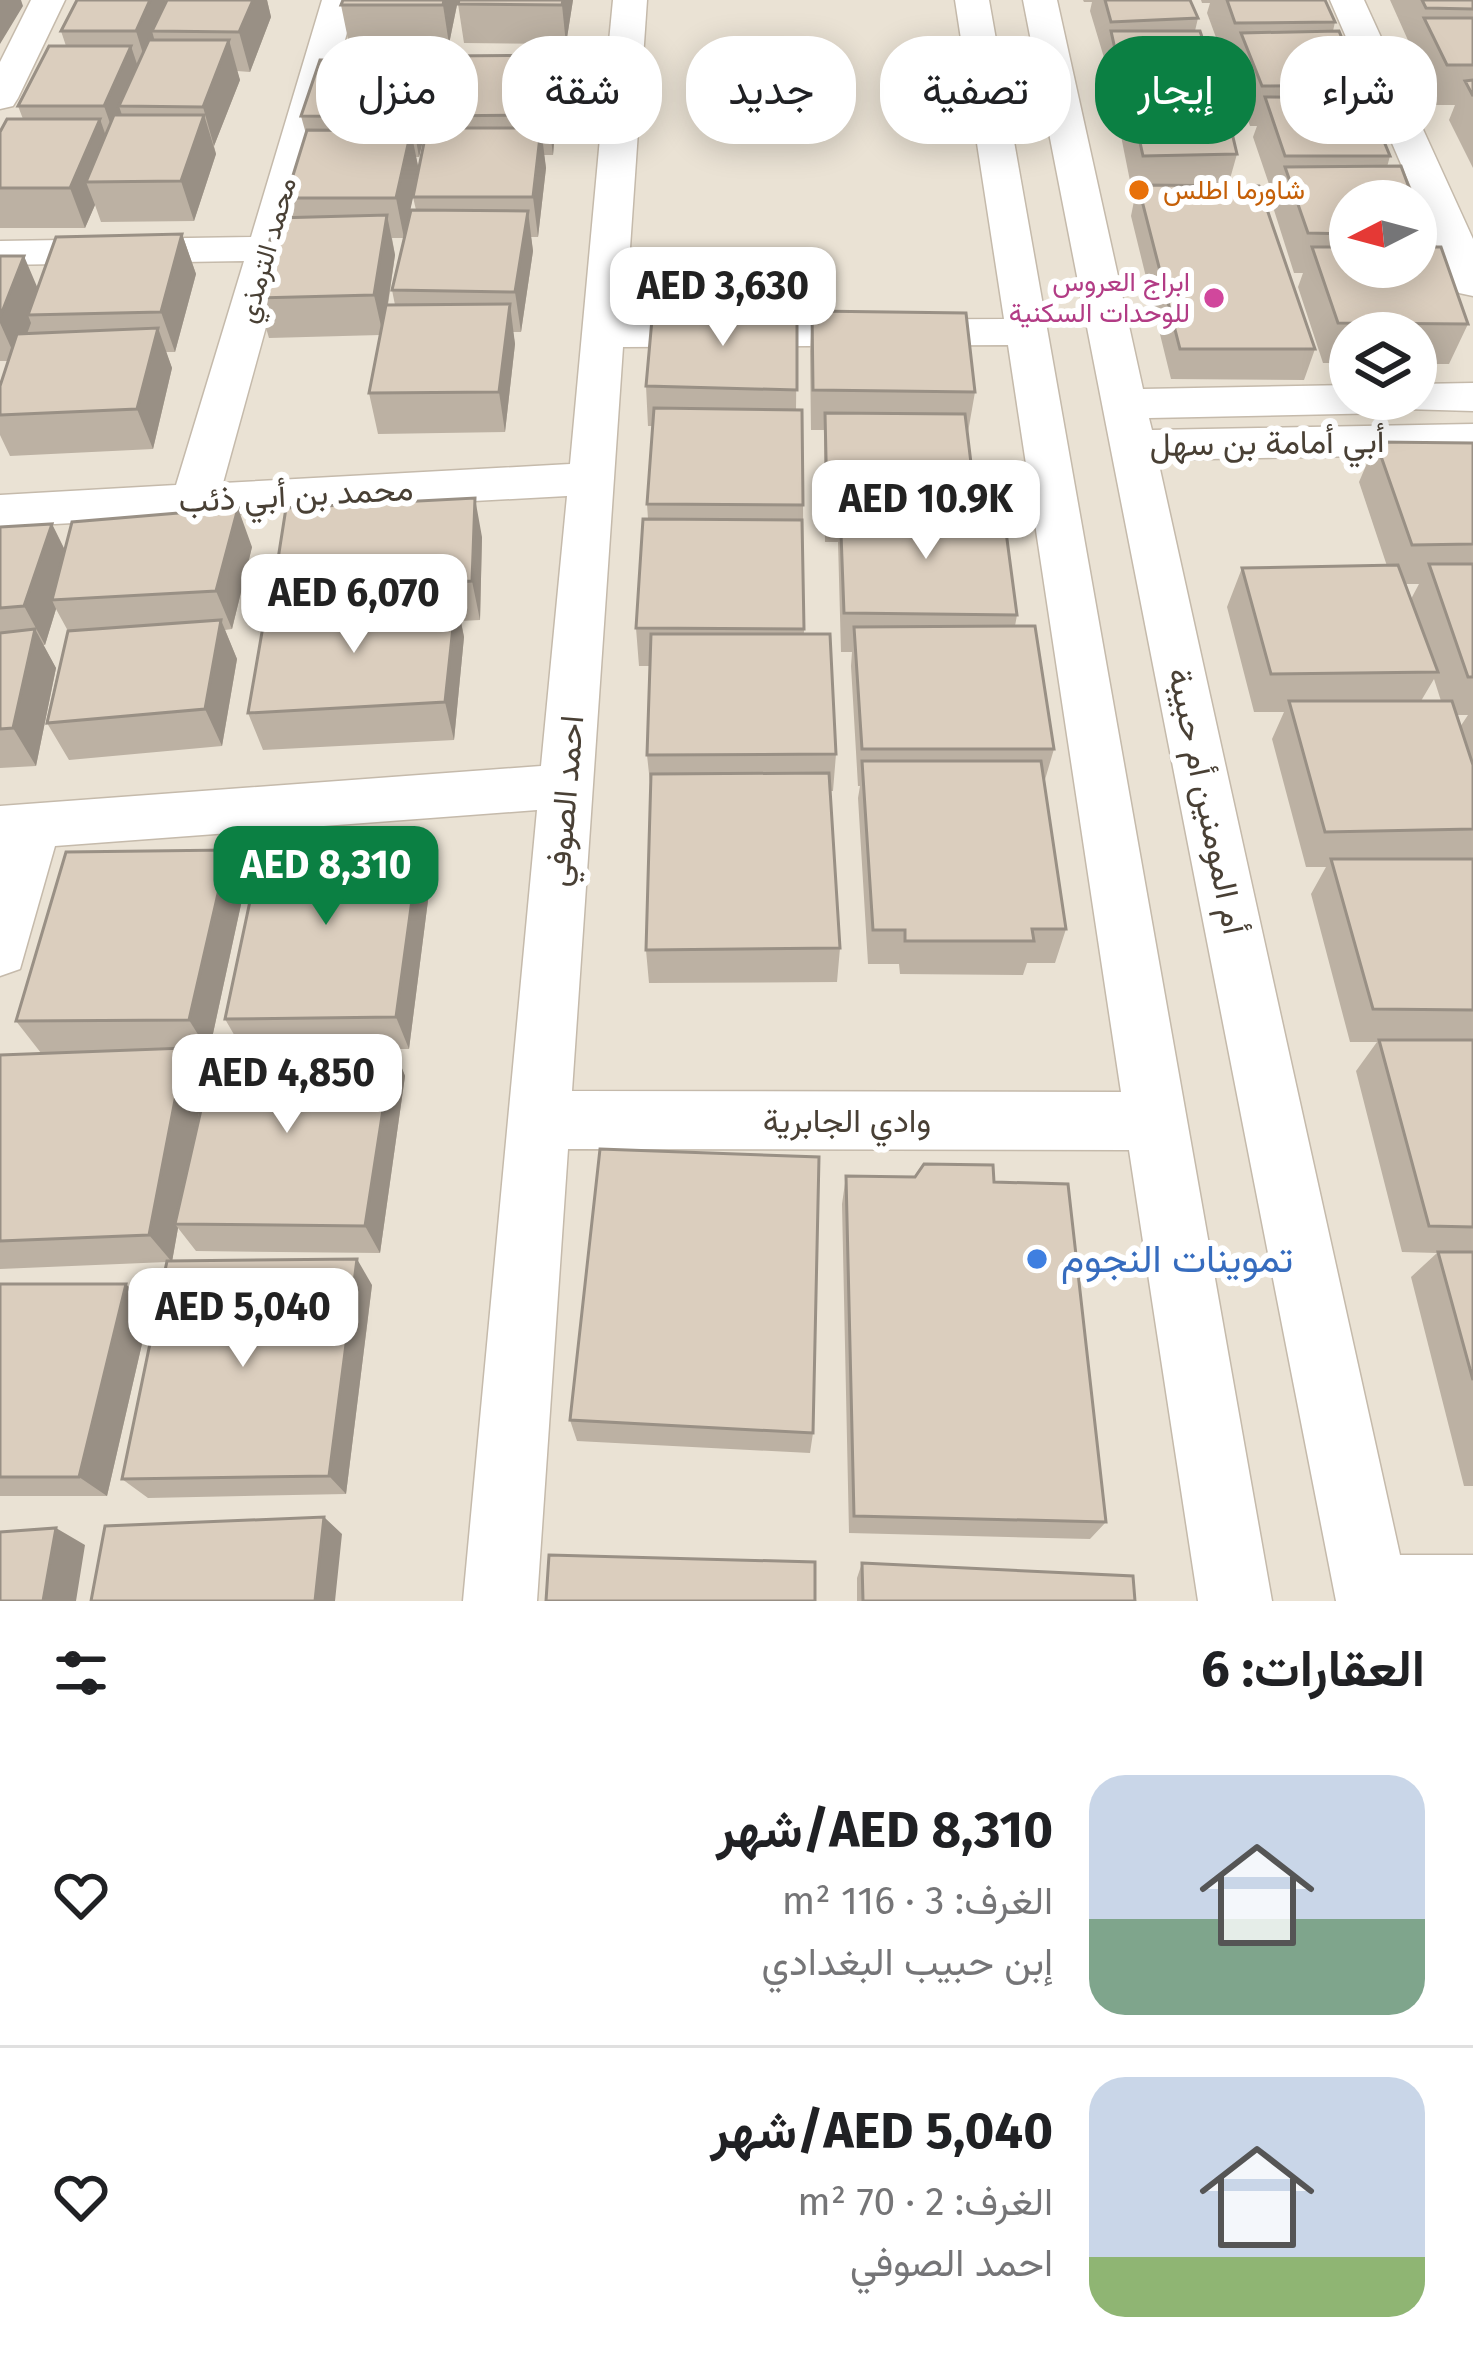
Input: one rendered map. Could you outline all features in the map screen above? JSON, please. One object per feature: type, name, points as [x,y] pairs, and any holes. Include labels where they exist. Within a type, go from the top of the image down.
[{"type":"street","points":[[1,94],[48,0]]},
{"type":"street","name":"محمد الترمذي","points":[[329,36],[339,0]]},
{"type":"street","name":"احمد الصوفي","points":[[627,36],[630,0]]},
{"type":"street","points":[[972,0],[1235,1601]]},
{"type":"street","name":"أم المومنين أم حبيبة","points":[[1040,0],[1372,1596]]},
{"type":"street","points":[[1347,0],[1473,284]]},
{"type":"street","name":"محمد الترمذي","points":[[195,500],[316,80]]},
{"type":"street","name":"احمد الصوفي","points":[[500,1601],[618,144]]},
{"type":"street","points":[[0,254],[268,249]]},
{"type":"street","points":[[603,334],[1026,332]]},
{"type":"street","name":"أبي أمامة بن سهل","points":[[1437,398],[1473,397]]},
{"type":"street","name":"أبي أمامة بن سهل","points":[[1128,425],[1329,405]]},
{"type":"street","name":"أبي أمامة بن سهل","points":[[1128,425],[1473,439]]},
{"type":"street","name":"محمد بن أبي ذئب","points":[[0,511],[591,479]]},
{"type":"street","points":[[0,952],[16,826],[566,786]]},
{"type":"street","name":"وادي الجابرية","points":[[538,1120],[1156,1121]]},
{"type":"street","points":[[1372,1596],[1473,1592]]},
{"type":"shaded area","points":[[0,0],[1473,0],[1473,1601],[0,1601]]},
{"type":"building","points":[[77,0],[150,0],[136,31],[61,31]]},
{"type":"building","points":[[167,0],[253,0],[239,32],[152,31]]},
{"type":"building","points":[[343,0],[444,0],[443,5],[341,5]]},
{"type":"building","points":[[459,0],[563,0],[562,5],[458,4]]},
{"type":"building","points":[[1105,0],[1190,0],[1198,18],[1111,22]]},
{"type":"building","points":[[1227,0],[1325,0],[1335,22],[1235,23]]},
{"type":"building","points":[[1422,0],[1473,0],[1473,9],[1426,8]]},
{"type":"building","points":[[1424,18],[1473,18],[1473,65],[1447,65],[1437,36]]},
{"type":"building","points":[[1111,31],[1200,31],[1202,36],[1112,36]]},
{"type":"building","points":[[1339,31],[1341,36],[1280,36],[1280,86],[1262,86],[1256,71],[1256,36],[1241,33]]},
{"type":"building","points":[[149,40],[229,40],[203,107],[119,106]]},
{"type":"building","points":[[49,46],[131,46],[104,106],[18,106]]},
{"type":"building","points":[[502,55],[502,115],[478,116],[478,56]]},
{"type":"building","points":[[316,72],[316,116],[301,116]]},
{"type":"building","points":[[1265,97],[1280,97],[1280,141]]},
{"type":"building","points":[[114,115],[204,115],[181,181],[86,182]]},
{"type":"building","points":[[7,119],[100,119],[70,188],[0,188],[0,132]]},
{"type":"building","points":[[478,128],[502,128],[502,144],[539,144],[533,197],[413,197],[424,144],[478,144]]},
{"type":"building","points":[[307,130],[316,130],[316,144],[408,144],[396,198],[286,198]]},
{"type":"building","points":[[1140,144],[1235,144],[1237,154],[1143,156]]},
{"type":"building","points":[[1281,144],[1385,144],[1390,156],[1285,156]]},
{"type":"building","points":[[1401,166],[1406,180],[1329,180],[1329,234],[1308,233],[1285,167]]},
{"type":"building","name":"ابراج العروس للوحدات السكنية","points":[[1138,185],[1259,186],[1315,349],[1180,349]]},
{"type":"building","points":[[411,210],[528,211],[515,292],[392,290]]},
{"type":"building","points":[[387,215],[374,295],[257,298],[275,218]]},
{"type":"building","points":[[182,234],[161,312],[28,315],[56,237]]},
{"type":"building","points":[[1312,247],[1329,247],[1329,288],[1437,288],[1437,247],[1441,247],[1468,324],[1437,324],[1437,312],[1334,312]]},
{"type":"building","points":[[0,256],[24,256],[0,317]]},
{"type":"building","points":[[510,304],[499,392],[369,393],[386,305]]},
{"type":"building","points":[[653,308],[797,311],[797,390],[646,386]]},
{"type":"building","points":[[812,311],[966,313],[975,392],[813,390]]},
{"type":"building","points":[[158,328],[137,409],[0,415],[0,386],[17,334]]},
{"type":"building","points":[[654,408],[802,410],[803,505],[647,504]]},
{"type":"building","points":[[825,413],[965,414],[976,504],[827,502]]},
{"type":"building","points":[[1376,442],[1473,443],[1473,544],[1412,545]]},
{"type":"building","points":[[475,498],[472,581],[273,591],[286,508]]},
{"type":"building","points":[[840,507],[1003,509],[1017,615],[844,613]]},
{"type":"building","points":[[238,508],[216,591],[52,600],[72,522]]},
{"type":"building","points":[[643,519],[802,520],[804,629],[636,628]]},
{"type":"building","points":[[52,524],[24,606],[0,608],[0,527]]},
{"type":"building","points":[[1429,564],[1473,564],[1473,677],[1468,677]]},
{"type":"building","points":[[1398,565],[1438,672],[1271,674],[1242,568]]},
{"type":"building","points":[[456,599],[445,702],[248,713],[266,609]]},
{"type":"building","points":[[221,620],[205,709],[47,723],[68,631]]},
{"type":"building","points":[[1035,626],[1054,749],[862,749],[854,627]]},
{"type":"building","points":[[35,629],[13,728],[0,729],[0,633]]},
{"type":"building","points":[[651,634],[830,634],[836,754],[647,755]]},
{"type":"building","points":[[1289,701],[1452,701],[1473,765],[1473,829],[1325,832]]},
{"type":"building","points":[[862,761],[1041,761],[1066,929],[1032,929],[1034,941],[905,941],[905,930],[873,930]]},
{"type":"building","points":[[829,773],[840,948],[646,950],[651,774]]},
{"type":"building","points":[[421,834],[396,1017],[225,1019],[264,835]]},
{"type":"building","points":[[228,850],[189,1020],[16,1021],[66,852]]},
{"type":"building","points":[[1331,859],[1473,859],[1473,1010],[1373,1009]]},
{"type":"building","points":[[1379,1040],[1473,1040],[1473,1227],[1429,1226]]},
{"type":"building","points":[[216,1044],[393,1045],[365,1226],[175,1224]]},
{"type":"building","points":[[185,1048],[149,1235],[0,1241],[0,1055]]},
{"type":"building","points":[[600,1149],[819,1157],[813,1433],[570,1420]]},
{"type":"building","points":[[924,1164],[993,1165],[994,1182],[1068,1184],[1106,1522],[854,1516],[846,1176],[915,1177]]},
{"type":"building","points":[[1438,1252],[1473,1252],[1473,1380]]},
{"type":"building","points":[[357,1259],[329,1476],[122,1479],[167,1261]]},
{"type":"building","points":[[0,1284],[126,1284],[79,1477],[0,1477]]},
{"type":"building","points":[[324,1517],[315,1601],[91,1601],[105,1526]]},
{"type":"building","points":[[56,1528],[43,1601],[0,1601],[0,1532]]},
{"type":"building","points":[[549,1555],[815,1562],[815,1601],[546,1601]]},
{"type":"building","points":[[862,1563],[1133,1576],[1135,1601],[863,1601]]},
{"type":"place","name":"شاورما اطلس","points":[[1139,190]]},
{"type":"place","name":"ابراج العروس للوحدات السكنية","points":[[1214,298]]},
{"type":"place","name":"تموينات النجوم","points":[[1037,1259]]}]
